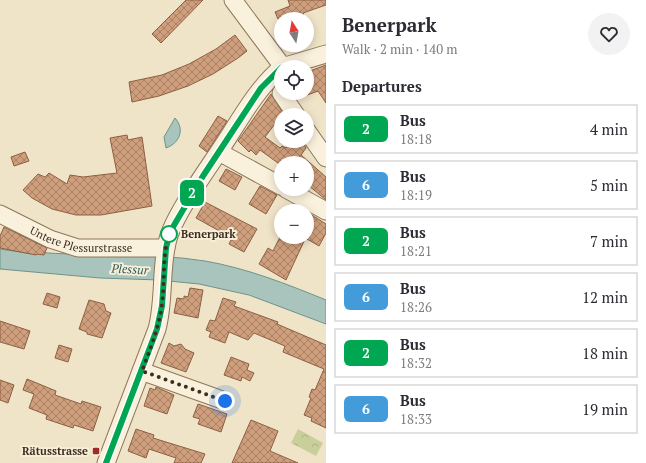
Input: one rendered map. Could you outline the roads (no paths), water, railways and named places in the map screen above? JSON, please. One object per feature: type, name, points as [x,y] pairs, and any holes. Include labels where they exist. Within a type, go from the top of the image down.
[{"type":"street","points":[[233,0],[274,60]]},
{"type":"street","points":[[308,60],[326,54]]},
{"type":"street","points":[[106,463],[157,329],[169,234],[180,213],[261,88],[274,75]]},
{"type":"street","points":[[314,141],[326,158]]},
{"type":"street","points":[[219,152],[274,182]]},
{"type":"street","points":[[299,196],[326,211]]},
{"type":"street","name":"Untere Plessurstrasse","points":[[0,214],[50,239],[78,248],[166,251]]},
{"type":"street","points":[[142,371],[225,401]]},
{"type":"water","points":[[175,118],[180,127],[180,135],[175,143],[166,148],[164,137]]},
{"type":"water","name":"Plessur","points":[[0,249],[33,254],[34,252],[163,256],[220,264],[266,277],[326,300],[326,324],[249,295],[199,284],[159,280],[100,278],[0,269]]},
{"type":"place","name":"Benerpark","points":[[169,234]]},
{"type":"place","name":"Rätusstrasse","points":[[96,451]]}]
